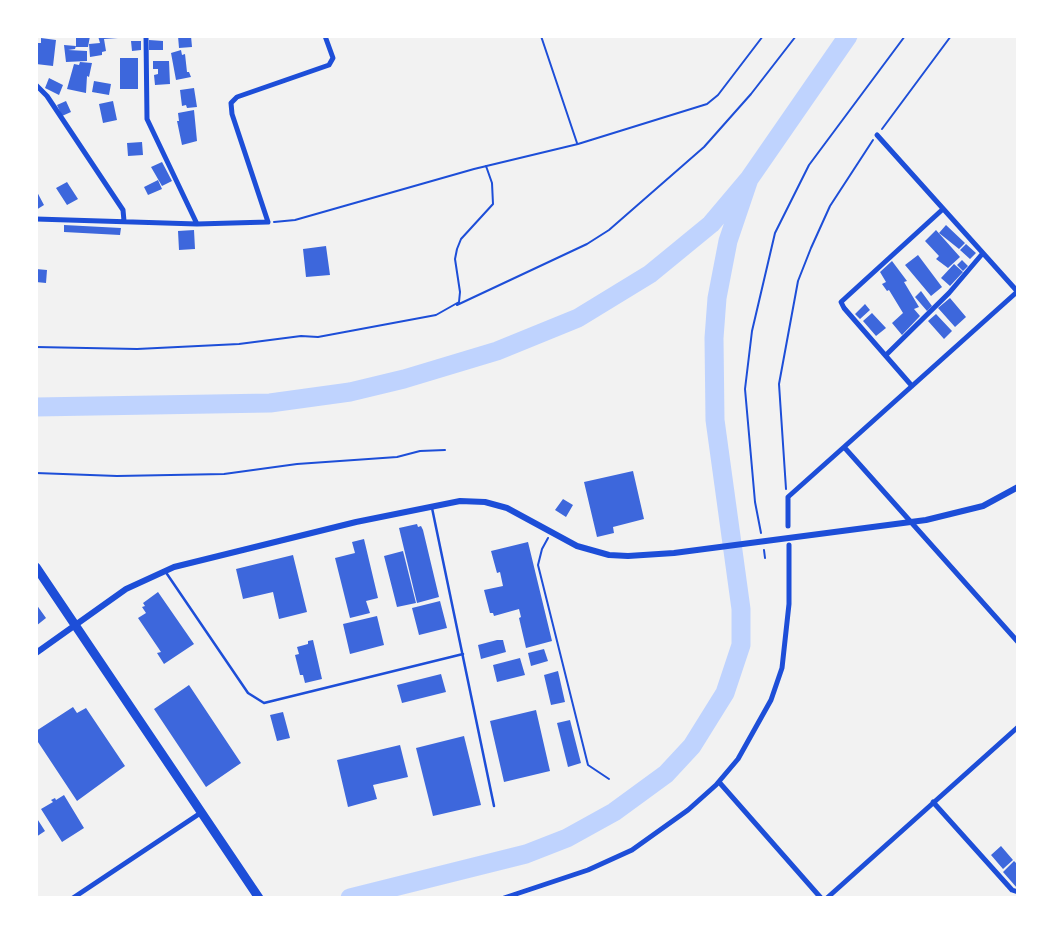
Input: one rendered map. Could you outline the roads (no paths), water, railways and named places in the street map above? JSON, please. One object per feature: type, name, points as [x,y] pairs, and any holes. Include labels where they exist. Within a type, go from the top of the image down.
[{"type":"highway","points":[[36,567],[256,894]]},
{"type":"street","points":[[146,36],[147,118],[197,224]]},
{"type":"street","points":[[36,219],[197,224],[268,222],[232,114],[231,103],[237,97],[329,65],[333,58],[326,36]]},
{"type":"street","points":[[38,89],[48,96],[123,210],[124,221]]},
{"type":"street","points":[[788,526],[788,497],[1017,291],[877,135]]},
{"type":"street","points":[[912,386],[844,308],[842,298],[943,209]]},
{"type":"street","points":[[886,355],[949,293],[983,253]]},
{"type":"street","points":[[844,447],[1018,642]]},
{"type":"street","points":[[36,653],[126,589],[165,571],[356,522],[460,501],[485,502],[507,508],[577,546],[609,555],[628,556],[699,550],[926,520],[983,506],[1018,487]]},
{"type":"street","points":[[504,898],[588,870],[632,850],[688,810],[719,782],[738,759],[758,727],[777,687],[785,650],[788,622],[789,545]]},
{"type":"street","points":[[827,898],[1018,727]]},
{"type":"street","points":[[719,782],[821,898]]},
{"type":"street","points":[[934,802],[1012,890],[1018,892]]},
{"type":"street","points":[[72,898],[202,812]]},
{"type":"lane","points":[[432,507],[494,806]]},
{"type":"lane","points":[[165,571],[242,686],[248,693],[264,703],[463,654]]},
{"type":"waterway","points":[[36,407],[270,403],[350,392],[404,379],[497,351],[578,318],[650,274],[711,224],[749,179],[848,36]]},
{"type":"waterway","points":[[350,898],[526,854],[567,838],[614,812],[666,774],[692,746],[725,693],[741,645],[741,609],[715,420],[714,338],[717,298],[728,241],[749,179]]}]
